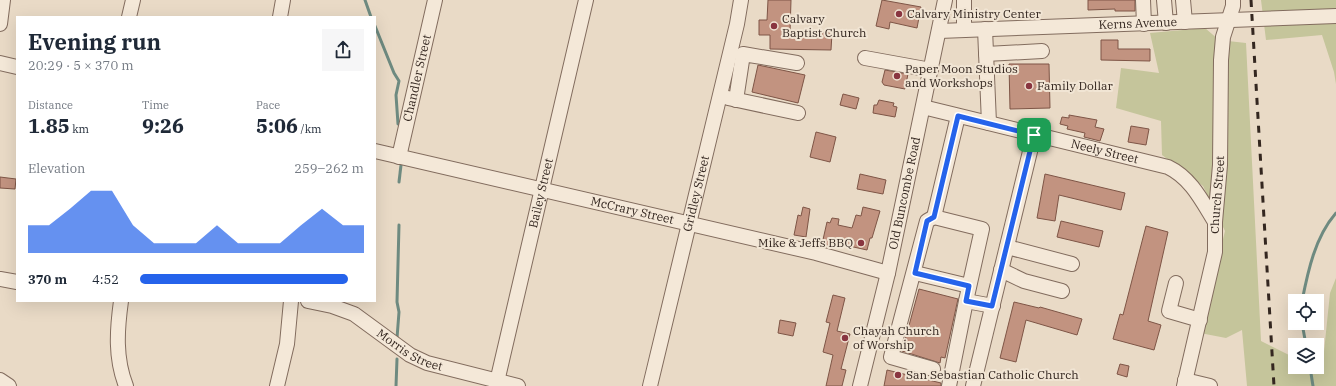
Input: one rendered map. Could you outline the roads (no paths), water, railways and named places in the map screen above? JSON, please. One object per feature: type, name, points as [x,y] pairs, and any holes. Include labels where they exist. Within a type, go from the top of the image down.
[{"type":"street","points":[[0,24],[3,0]]},
{"type":"street","points":[[129,16],[133,0]]},
{"type":"street","points":[[280,16],[283,0]]},
{"type":"street","name":"Chandler Street","points":[[399,157],[435,0]]},
{"type":"street","name":"Bailey Street","points":[[497,384],[586,0]]},
{"type":"street","name":"Gridley Street","points":[[650,386],[719,97],[734,68],[734,36],[741,0]]},
{"type":"street","points":[[945,0],[964,1],[964,30]]},
{"type":"street","name":"Old Buncombe Road","points":[[860,386],[888,273],[945,0]]},
{"type":"street","points":[[1143,0],[1144,24]]},
{"type":"street","points":[[1164,0],[1166,23]]},
{"type":"street","points":[[1183,0],[1185,22]]},
{"type":"street","name":"Church Street","points":[[1185,383],[1215,252],[1215,222],[1220,165],[1221,60],[1224,37],[1233,0]]},
{"type":"street","name":"Kerns Avenue","points":[[939,31],[1336,16]]},
{"type":"street","points":[[985,30],[989,124]]},
{"type":"street","points":[[734,36],[742,42],[742,54],[734,68],[736,100]]},
{"type":"street","points":[[986,54],[1042,51]]},
{"type":"street","points":[[742,54],[797,63]]},
{"type":"street","points":[[865,58],[931,70]]},
{"type":"street","points":[[0,63],[16,67]]},
{"type":"street","points":[[719,97],[798,113]]},
{"type":"street","name":"Neely Street","points":[[923,107],[1168,167],[1183,176],[1191,185],[1215,222]]},
{"type":"street","points":[[934,217],[958,116]]},
{"type":"street","points":[[973,386],[1034,135]]},
{"type":"street","name":"McCrary Street","points":[[376,151],[541,191],[816,253],[888,273]]},
{"type":"street","points":[[934,217],[982,229],[966,301],[943,374],[891,357],[915,273],[927,221],[934,217]]},
{"type":"street","points":[[1007,247],[1072,264]]},
{"type":"street","points":[[1002,270],[1024,281],[1062,291]]},
{"type":"street","points":[[915,273],[969,286]]},
{"type":"street","points":[[0,279],[16,282]]},
{"type":"street","points":[[1176,283],[1169,311],[1200,320]]},
{"type":"street","points":[[966,301],[992,306]]},
{"type":"street","points":[[121,302],[118,360],[126,386]]},
{"type":"street","points":[[277,386],[287,344],[291,302]]},
{"type":"street","name":"Morris Street","points":[[313,302],[332,306],[354,314],[410,355],[427,363],[497,384],[518,386]]},
{"type":"street","points":[[0,380],[9,386]]},
{"type":"street","points":[[1185,383],[1210,386]]},
{"type":"waterway","points":[[365,0],[371,16]]},
{"type":"waterway","points":[[376,28],[394,73],[399,81],[396,95],[398,124]]},
{"type":"waterway","points":[[399,182],[401,165]]},
{"type":"waterway","points":[[1304,294],[1313,255],[1329,222],[1336,213]]},
{"type":"waterway","points":[[397,338],[399,312],[397,302],[399,225]]},
{"type":"waterway","points":[[1303,330],[1305,338]]},
{"type":"waterway","points":[[396,386],[397,359]]},
{"type":"waterway","points":[[1311,374],[1313,386]]},
{"type":"railway","points":[[1251,0],[1274,386]]},
{"type":"place","name":"Calvary Ministry Center","points":[[899,14]]},
{"type":"place","name":"Calvary Baptist Church","points":[[774,26]]},
{"type":"place","name":"Paper Moon Studios and Workshops","points":[[897,76]]},
{"type":"place","name":"Family Dollar","points":[[1029,86]]},
{"type":"place","name":"Mike & Jeffs BBQ","points":[[861,243]]},
{"type":"place","name":"Chayah Church of Worship","points":[[845,338]]},
{"type":"place","name":"San Sebastian Catholic Church","points":[[898,375]]}]
